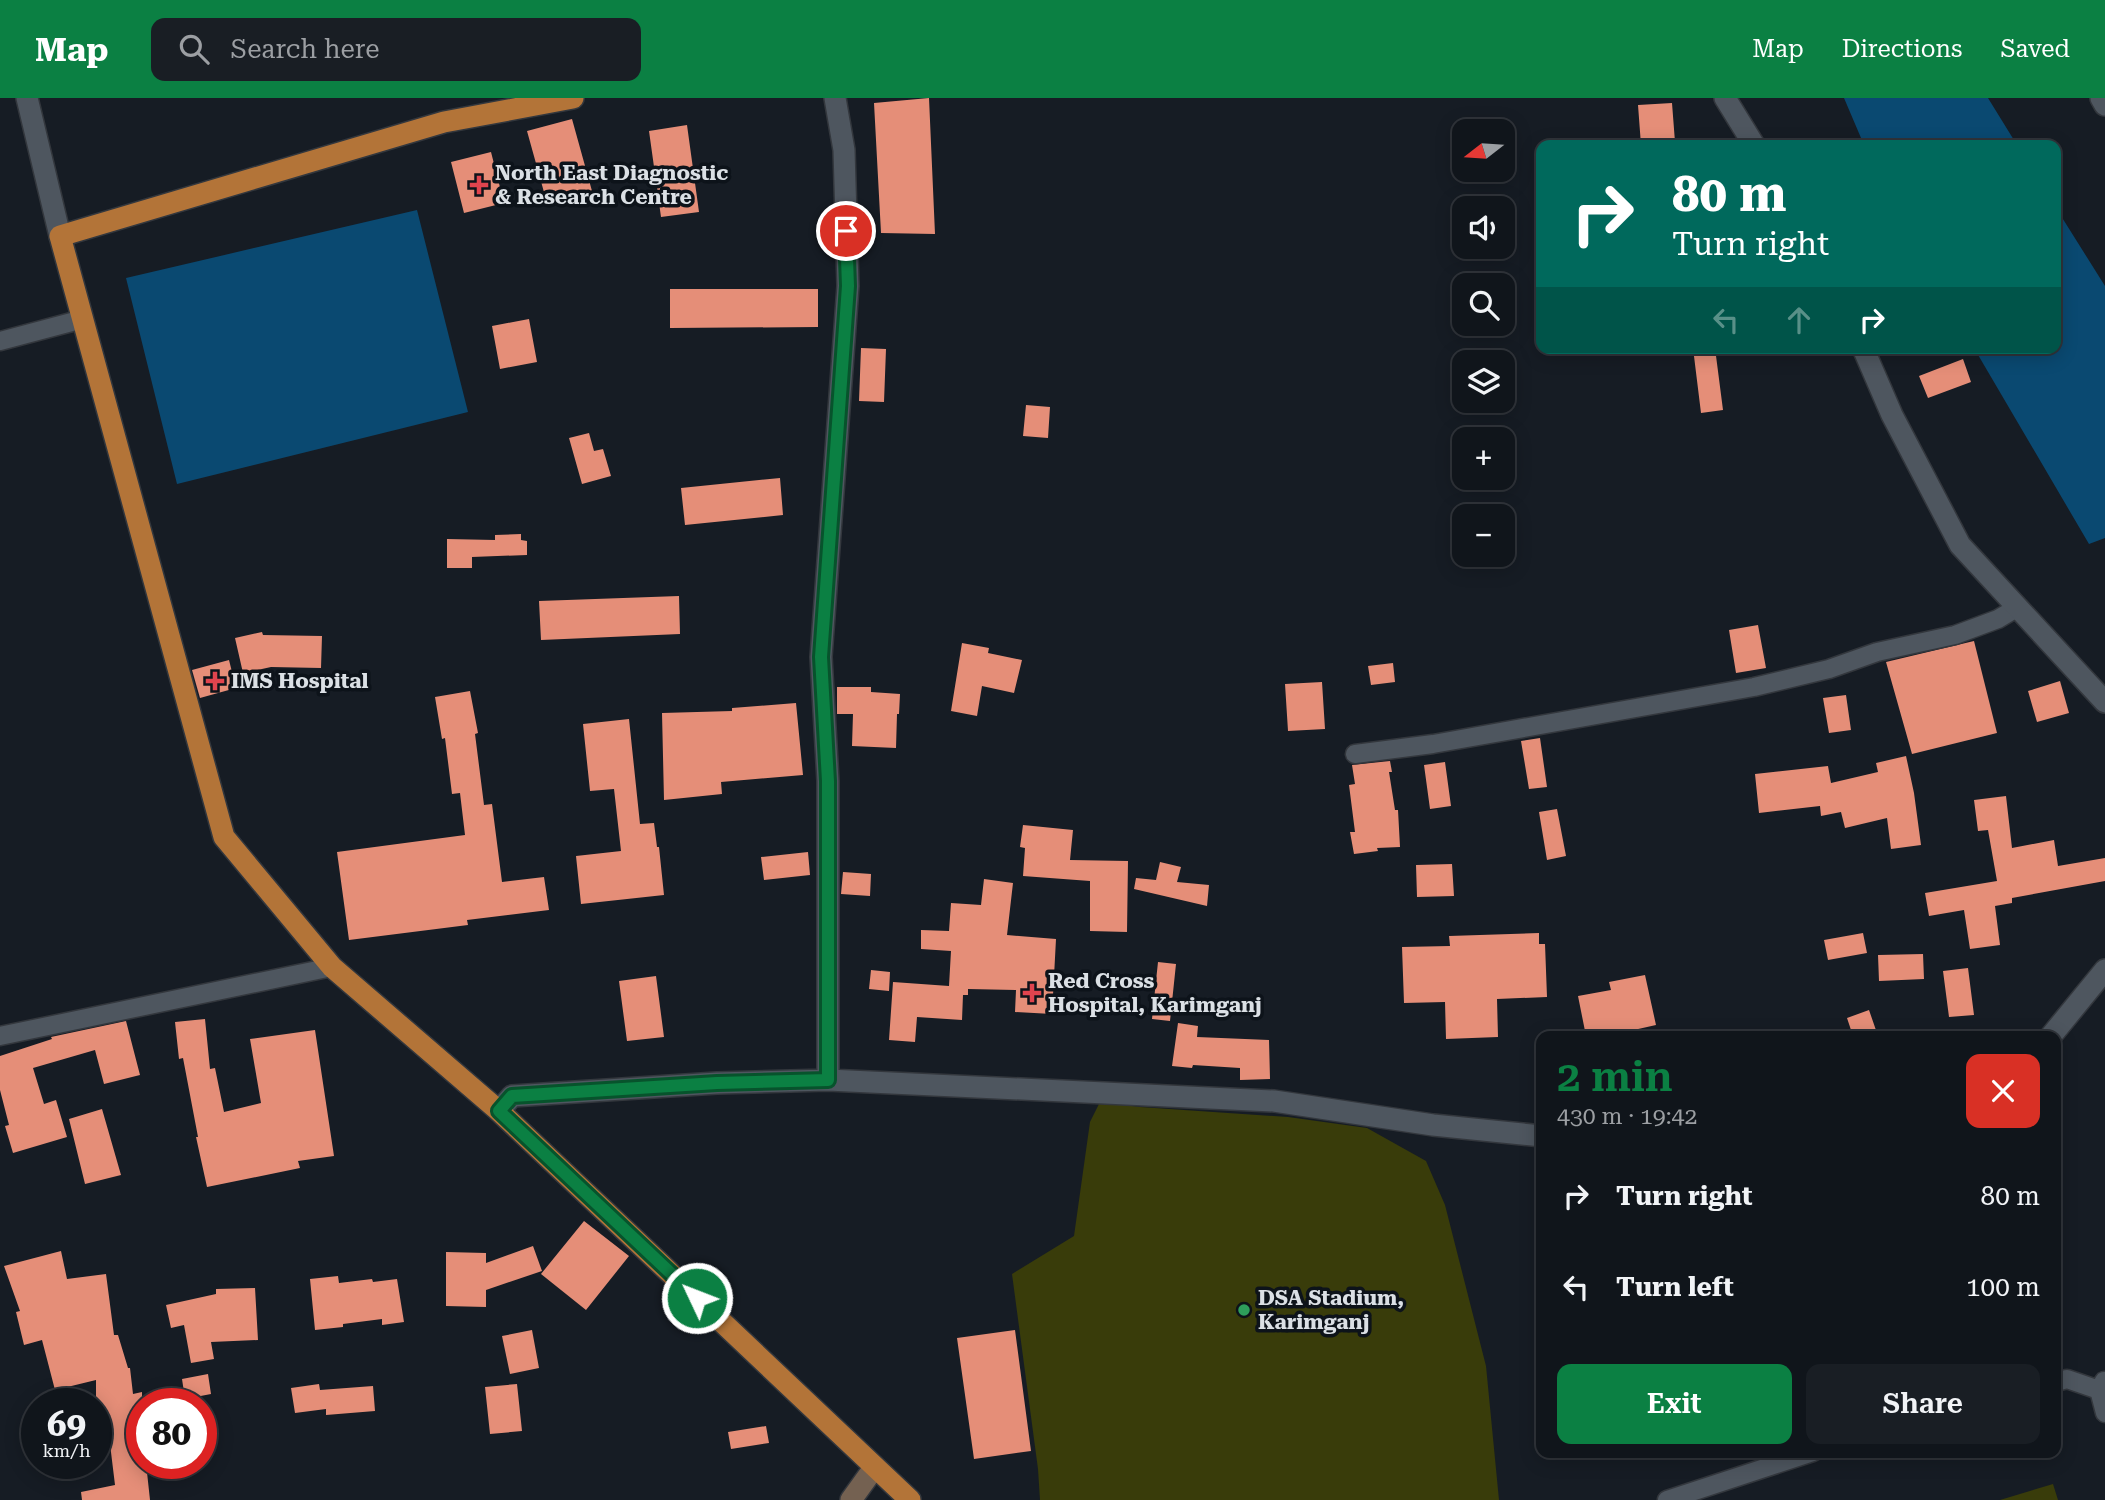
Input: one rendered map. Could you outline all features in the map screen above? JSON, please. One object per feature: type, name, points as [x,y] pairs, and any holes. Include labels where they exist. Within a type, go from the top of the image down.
[{"type":"highway","points":[[573,98],[444,122],[60,236],[225,837],[332,967],[499,1111],[910,1500]]},
{"type":"main road","points":[[851,1500],[874,1468]]},
{"type":"street","points":[[27,98],[60,236]]},
{"type":"street","points":[[828,1080],[828,781],[821,657],[848,286],[844,150],[835,98]]},
{"type":"street","points":[[1725,98],[1751,140]]},
{"type":"street","points":[[2101,98],[2105,105]]},
{"type":"street","points":[[0,341],[83,319]]},
{"type":"street","points":[[1866,354],[1892,415],[1960,545],[2105,702]]},
{"type":"street","points":[[1355,754],[1433,744],[1754,687],[1829,669],[1877,652],[1955,635],[1998,619],[2018,607]]},
{"type":"street","points":[[0,1035],[332,967]]},
{"type":"street","points":[[2055,1031],[2105,970]]},
{"type":"street","points":[[499,1111],[512,1096],[717,1083],[828,1080],[1274,1101],[1433,1125],[1536,1135]]},
{"type":"street","points":[[2061,1381],[2102,1385],[2105,1413]]},
{"type":"street","points":[[1667,1500],[1795,1458]]},
{"type":"shaded area","name":"DSA Stadium, Karimganj","points":[[1100,1102],[1288,1117],[1367,1128],[1426,1161],[1445,1205],[1486,1366],[1499,1500],[1040,1500],[1012,1274],[1074,1236],[1090,1122]]},
{"type":"shaded area","points":[[2053,1484],[2058,1500],[2000,1500]]},
{"type":"water","points":[[1844,98],[1988,98],[2014,140],[1862,140]]},
{"type":"water","points":[[417,210],[468,412],[177,484],[126,278]]},
{"type":"water","points":[[2061,216],[2105,286],[2105,538],[2089,544],[1978,354],[2061,354]]},
{"type":"building","points":[[929,98],[935,234],[881,233],[874,103]]},
{"type":"building","points":[[1672,103],[1675,140],[1641,140],[1638,105]]},
{"type":"building","points":[[572,119],[592,191],[547,203],[527,131]]},
{"type":"building","points":[[687,125],[699,212],[661,217],[649,131]]},
{"type":"building","points":[[491,152],[504,203],[464,213],[451,162]]},
{"type":"building","points":[[670,289],[818,289],[818,327],[670,328]]},
{"type":"building","points":[[529,319],[537,362],[500,369],[492,326]]},
{"type":"building","points":[[861,348],[886,349],[884,402],[859,401]]},
{"type":"building","points":[[1694,354],[1716,354],[1723,410],[1701,413]]},
{"type":"building","points":[[1963,359],[1971,382],[1928,398],[1919,376]]},
{"type":"building","points":[[1026,405],[1050,407],[1048,438],[1023,436]]},
{"type":"building","points":[[589,433],[594,451],[603,449],[611,476],[582,484],[569,438]]},
{"type":"building","points":[[780,478],[783,515],[685,525],[681,488]]},
{"type":"building","points":[[521,534],[521,540],[527,541],[527,555],[472,557],[472,568],[447,568],[447,539],[495,540],[495,535]]},
{"type":"building","points":[[679,596],[680,634],[541,640],[539,601]]},
{"type":"building","points":[[1758,625],[1766,668],[1736,673],[1729,630]]},
{"type":"building","points":[[262,632],[263,635],[322,636],[321,668],[271,667],[243,673],[235,638]]},
{"type":"building","points":[[1974,641],[1997,733],[1912,754],[1886,662]]},
{"type":"building","points":[[962,643],[989,648],[988,653],[1022,660],[1014,693],[982,686],[977,716],[951,711]]},
{"type":"building","points":[[229,660],[236,688],[200,698],[192,670]]},
{"type":"building","points":[[1393,663],[1395,682],[1371,685],[1368,666]]},
{"type":"building","points":[[2060,681],[2069,713],[2037,722],[2028,691]]},
{"type":"building","points":[[1322,682],[1325,729],[1288,731],[1285,684]]},
{"type":"building","points":[[837,687],[871,687],[871,692],[900,694],[896,748],[852,746],[853,714],[837,714]]},
{"type":"building","points":[[470,691],[478,733],[475,734],[484,805],[492,804],[502,882],[544,877],[549,910],[467,920],[468,925],[349,940],[337,852],[465,835],[460,793],[452,794],[445,738],[442,739],[435,697]]},
{"type":"building","points":[[1846,695],[1851,730],[1829,733],[1823,698]]},
{"type":"building","points":[[796,703],[803,775],[721,782],[722,794],[664,800],[662,713],[732,711],[732,708]]},
{"type":"building","points":[[629,719],[640,824],[654,823],[664,895],[581,904],[576,856],[621,851],[614,789],[590,791],[583,724]]},
{"type":"building","points":[[1540,738],[1547,787],[1529,789],[1521,741]]},
{"type":"building","points":[[1906,756],[1921,845],[1891,849],[1887,818],[1845,828],[1841,812],[1821,816],[1820,806],[1759,813],[1755,774],[1828,766],[1831,783],[1878,772],[1876,763]]},
{"type":"building","points":[[1390,761],[1392,772],[1389,772],[1395,810],[1398,810],[1400,847],[1377,848],[1378,851],[1354,854],[1350,832],[1355,832],[1349,785],[1355,784],[1352,765]]},
{"type":"building","points":[[1445,762],[1451,806],[1430,809],[1424,765]]},
{"type":"building","points":[[2006,796],[2012,848],[2054,840],[2058,866],[2105,858],[2105,881],[2012,898],[2012,903],[1995,906],[2000,945],[1970,949],[1964,910],[1929,916],[1925,893],[1997,881],[1988,830],[1978,831],[1974,800]]},
{"type":"building","points":[[1557,809],[1566,856],[1547,860],[1539,812]]},
{"type":"building","points":[[1023,825],[1073,830],[1070,860],[1128,861],[1127,932],[1090,931],[1090,881],[1023,876],[1025,848],[1020,847]]},
{"type":"building","points":[[808,852],[810,875],[764,880],[761,857]]},
{"type":"building","points":[[1160,862],[1181,867],[1177,882],[1209,885],[1207,906],[1134,889],[1136,878],[1156,880]]},
{"type":"building","points":[[1452,864],[1454,896],[1417,897],[1416,865]]},
{"type":"building","points":[[843,872],[871,874],[870,896],[841,894]]},
{"type":"building","points":[[984,879],[1013,883],[1007,935],[1056,939],[1052,1014],[1015,1012],[1016,990],[968,989],[968,995],[963,995],[962,1020],[917,1017],[915,1042],[889,1040],[893,982],[949,986],[951,951],[921,949],[921,930],[949,931],[951,903],[981,905]]},
{"type":"building","points":[[1539,933],[1539,944],[1545,944],[1547,997],[1497,999],[1498,1037],[1446,1039],[1445,1002],[1404,1003],[1402,947],[1450,946],[1449,936]]},
{"type":"building","points":[[1863,933],[1867,953],[1828,960],[1824,940]]},
{"type":"building","points":[[1923,954],[1924,979],[1879,981],[1878,955]]},
{"type":"building","points":[[1158,962],[1176,964],[1170,1021],[1152,1019]]},
{"type":"building","points":[[1968,968],[1974,1015],[1949,1017],[1943,971]]},
{"type":"building","points":[[871,970],[890,972],[889,991],[869,989]]},
{"type":"building","points":[[1645,975],[1656,1025],[1629,1031],[1585,1031],[1578,996],[1611,990],[1609,982]]},
{"type":"building","points":[[656,976],[664,1037],[627,1041],[619,981]]},
{"type":"building","points":[[1869,1010],[1876,1031],[1851,1031],[1847,1018]]},
{"type":"building","points":[[205,1019],[210,1069],[215,1068],[224,1112],[261,1103],[250,1039],[315,1030],[334,1156],[298,1161],[300,1168],[207,1187],[183,1058],[179,1059],[175,1022]]},
{"type":"building","points":[[126,1021],[140,1075],[104,1084],[95,1050],[33,1068],[44,1104],[56,1100],[67,1137],[13,1153],[5,1126],[9,1125],[0,1090],[0,1056],[52,1039],[51,1037]]},
{"type":"building","points":[[1178,1023],[1198,1026],[1197,1037],[1269,1040],[1270,1079],[1240,1080],[1240,1068],[1172,1066]]},
{"type":"building","points":[[102,1109],[121,1175],[85,1184],[69,1119]]},
{"type":"building","points":[[584,1221],[629,1256],[586,1310],[541,1274]]},
{"type":"building","points":[[533,1246],[542,1271],[486,1290],[486,1307],[446,1306],[446,1252],[486,1253],[486,1263]]},
{"type":"building","points":[[61,1251],[67,1279],[106,1274],[114,1335],[118,1335],[130,1368],[132,1388],[126,1388],[126,1479],[148,1479],[150,1500],[82,1500],[81,1492],[115,1485],[112,1460],[112,1388],[96,1388],[96,1380],[54,1388],[42,1340],[24,1345],[16,1312],[20,1311],[4,1266]]},
{"type":"building","points":[[338,1276],[339,1283],[397,1279],[404,1322],[382,1325],[382,1319],[315,1330],[310,1279]]},
{"type":"building","points":[[255,1288],[258,1340],[211,1342],[214,1359],[191,1363],[184,1325],[171,1328],[166,1305],[216,1294],[216,1289]]},
{"type":"building","points":[[532,1330],[539,1368],[510,1374],[502,1336]]},
{"type":"building","points":[[1015,1330],[1031,1451],[974,1459],[957,1338]]},
{"type":"building","points":[[208,1374],[210,1388],[183,1388],[182,1379]]},
{"type":"building","points":[[319,1384],[320,1390],[373,1386],[375,1411],[326,1415],[326,1409],[295,1413],[291,1388]]},
{"type":"building","points":[[517,1384],[522,1431],[490,1434],[485,1387]]},
{"type":"building","points":[[766,1426],[769,1443],[731,1449],[728,1432]]},
{"type":"place","name":"North East Diagnostic & Research Centre","points":[[479,185]]},
{"type":"place","name":"IMS Hospital","points":[[215,681]]},
{"type":"place","name":"Red Cross Hospital, Karimganj","points":[[1032,993]]},
{"type":"place","name":"DSA Stadium, Karimganj","points":[[1244,1310]]},
{"type":"route","points":[[697,1298],[499,1111],[512,1096],[717,1083],[828,1080],[828,781],[821,657],[848,286],[846,231]]}]
